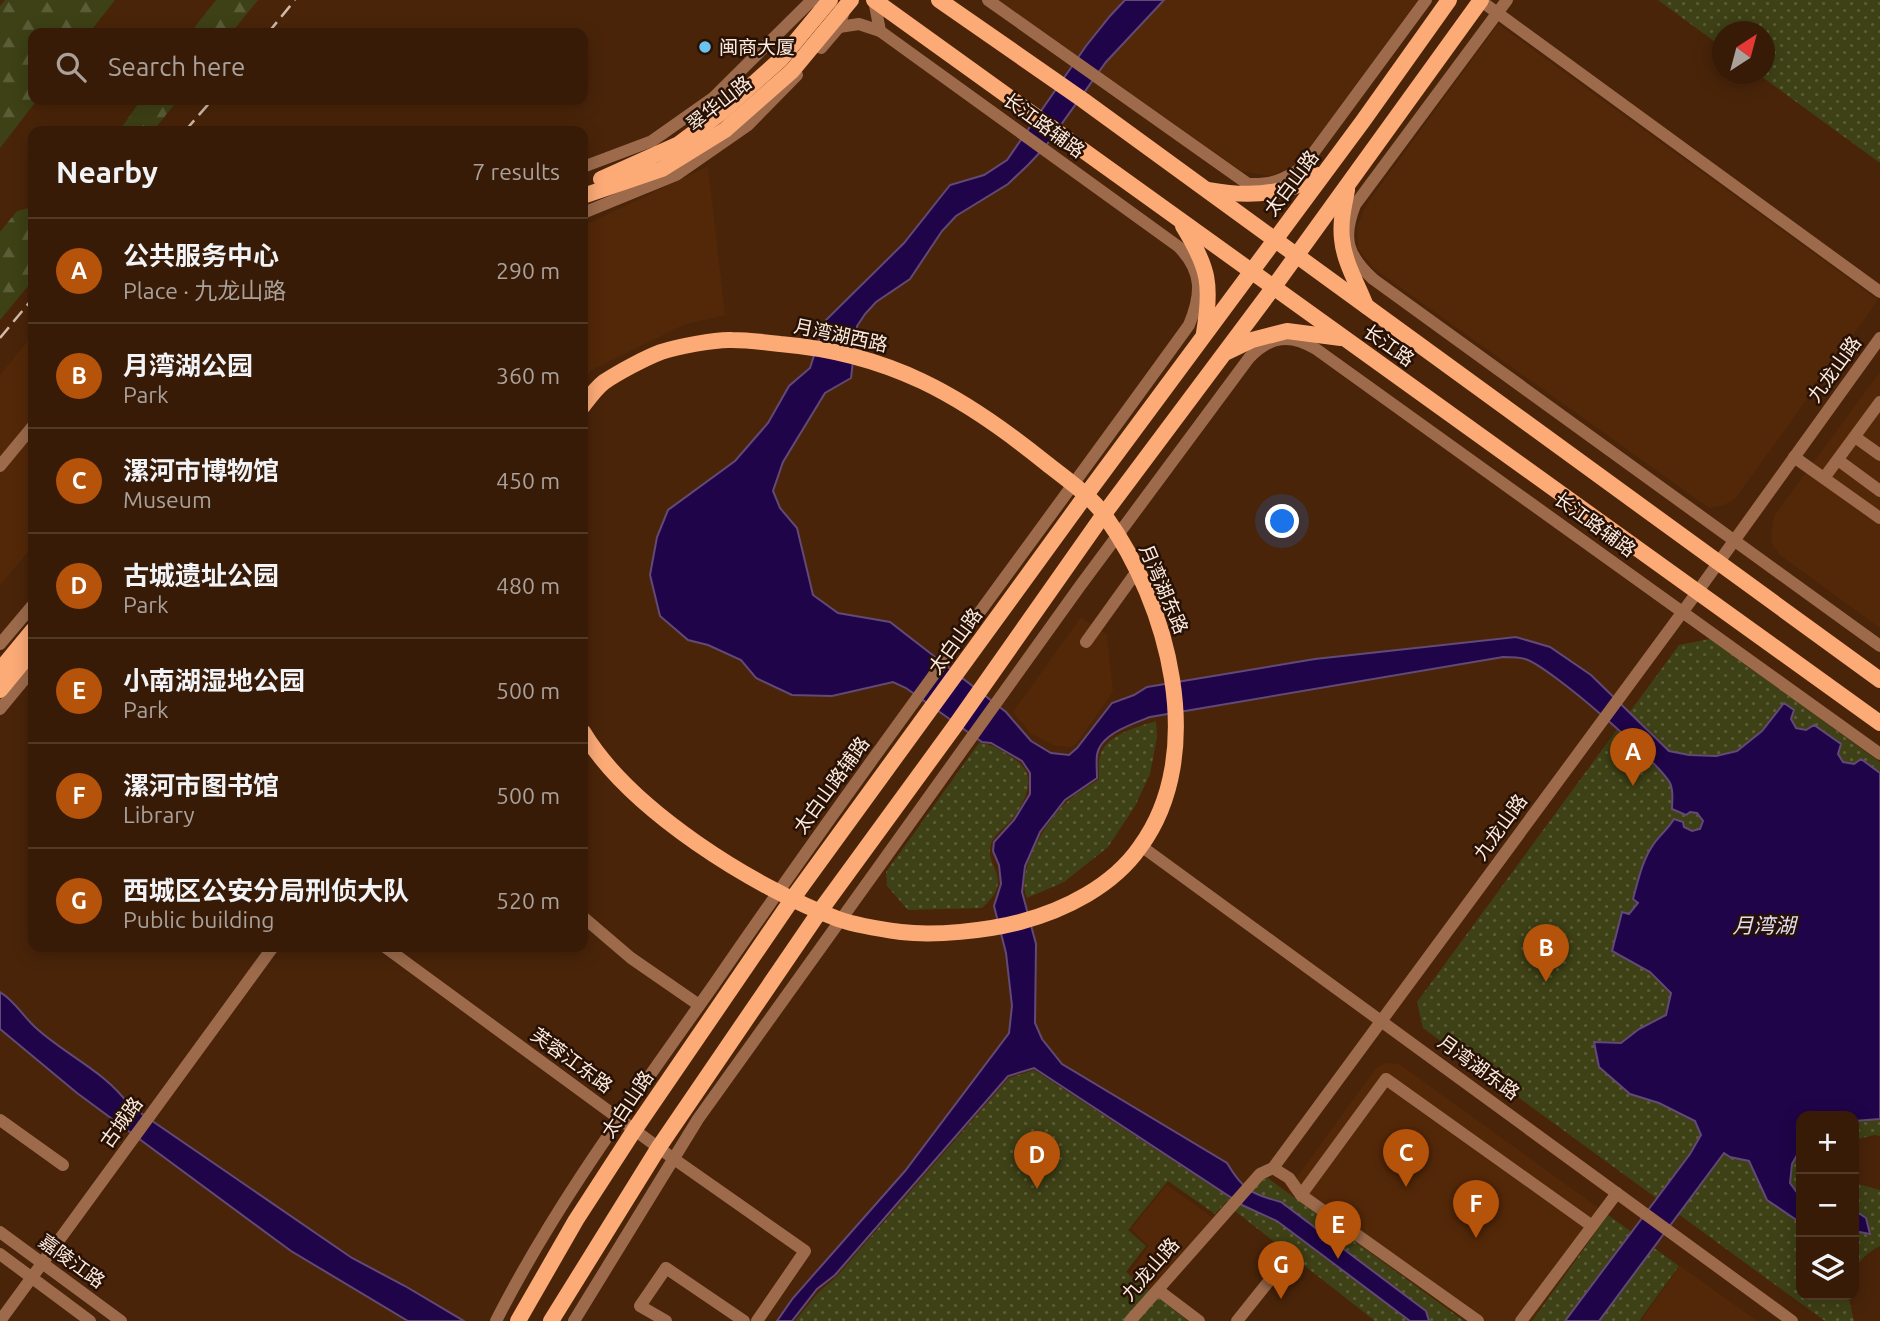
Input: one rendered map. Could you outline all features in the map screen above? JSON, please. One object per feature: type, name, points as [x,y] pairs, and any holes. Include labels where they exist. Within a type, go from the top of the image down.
[{"type":"main road","name":"长江路","points":[[874,0],[1880,723]]},
{"type":"main road","name":"长江路","points":[[939,0],[1083,100],[1880,680]]},
{"type":"main road","name":"太白山路","points":[[518,1321],[576,1220],[785,895],[932,709],[1080,490],[1203,336],[1449,0]]},
{"type":"main road","points":[[551,1321],[659,1147],[820,911],[955,726],[1104,514],[1273,288],[1481,0]]},
{"type":"main road","name":"翠华山路","points":[[588,183],[615,174],[679,144],[723,111],[842,2]]},
{"type":"main road","name":"翠华山路","points":[[588,194],[662,169],[725,130],[792,71],[842,2]]},
{"type":"main road","points":[[1204,189],[1233,195],[1274,192],[1301,186],[1326,170]]},
{"type":"main road","points":[[1348,184],[1341,222],[1344,253],[1367,308]]},
{"type":"main road","points":[[1180,220],[1207,272],[1208,307],[1203,336]]},
{"type":"main road","points":[[1225,353],[1252,340],[1287,331],[1343,338]]},
{"type":"main road","name":"月湾湖西路","points":[[588,399],[601,384],[661,352],[728,339],[813,347],[862,357],[890,366],[939,388],[1010,433],[1080,490],[1104,514]]},
{"type":"main road","name":"月湾湖东路","points":[[820,911],[868,928],[910,933],[993,929],[1039,917],[1069,905],[1127,864],[1141,846],[1156,823],[1172,768],[1176,723],[1171,674],[1158,619],[1137,571],[1104,514]]},
{"type":"main road","points":[[12,674],[28,640]]},
{"type":"main road","points":[[0,690],[28,656]]},
{"type":"main road","points":[[588,741],[636,795],[688,838],[785,895],[820,911]]},
{"type":"street","points":[[839,27],[859,24],[880,31],[874,0]]},
{"type":"street","points":[[988,0],[1248,184],[1268,185],[1303,167],[1426,0]]},
{"type":"street","points":[[1481,0],[1880,292]]},
{"type":"street","points":[[1507,0],[1355,205],[1349,222],[1348,245],[1359,266],[1373,279],[1880,646]]},
{"type":"street","points":[[588,165],[652,141],[713,98],[812,1]]},
{"type":"street","points":[[588,211],[676,175],[748,125],[839,27],[842,2]]},
{"type":"street","name":"长江路辅路","points":[[880,31],[1180,247],[1189,257],[1198,279]]},
{"type":"street","name":"太白山路辅路","points":[[496,1321],[519,1275],[553,1219],[699,1005],[785,895],[944,661],[1080,490],[1189,325],[1198,303],[1198,279]]},
{"type":"street","name":"九龙山路","points":[[1130,1321],[1260,1174],[1273,1168],[1382,1023],[1880,338]]},
{"type":"street","name":"长江路辅路","points":[[1117,536],[1261,345],[1282,339],[1301,340],[1880,754]]},
{"type":"street","points":[[1825,478],[1855,437],[1876,418],[1880,402]]},
{"type":"street","points":[[0,466],[28,432]]},
{"type":"street","points":[[1855,437],[1880,455]]},
{"type":"street","points":[[1794,457],[1880,518]]},
{"type":"street","points":[[1838,460],[1880,491]]},
{"type":"street","points":[[574,1321],[698,1119],[1117,536]]},
{"type":"street","points":[[1086,642],[1137,571]]},
{"type":"street","points":[[0,644],[28,611]]},
{"type":"street","points":[[0,709],[12,674]]},
{"type":"street","name":"月湾湖东路","points":[[1141,846],[1792,1321]]},
{"type":"street","points":[[588,921],[631,958],[699,1005]]},
{"type":"street","name":"古城路","points":[[0,1321],[269,952]]},
{"type":"street","name":"芙蓉江东路","points":[[392,952],[805,1251],[757,1321]]},
{"type":"street","points":[[1301,1195],[1386,1079],[1592,1226]]},
{"type":"street","points":[[0,1120],[63,1165]]},
{"type":"street","points":[[1273,1168],[1289,1178],[1301,1195],[1478,1321]]},
{"type":"street","points":[[1521,1321],[1617,1193]]},
{"type":"street","name":"嘉陵江路","points":[[0,1232],[121,1321]]},
{"type":"street","name":"嘉陵江路","points":[[0,1254],[90,1321]]},
{"type":"street","points":[[666,1321],[640,1306],[666,1268],[744,1321]]},
{"type":"street","points":[[1237,1321],[1269,1281]]},
{"type":"street","points":[[1158,1290],[1199,1321]]},
{"type":"shaded area","points":[[998,0],[1418,0],[1298,164],[1270,176],[1241,171]]},
{"type":"shaded area","points":[[1498,24],[1878,300],[1735,499],[1724,505],[1709,508],[1373,268],[1358,248],[1357,227],[1366,205]]},
{"type":"shaded area","points":[[708,166],[725,315],[686,324],[588,373],[588,224]]},
{"type":"shaded area","points":[[28,341],[28,552],[0,585],[0,375]]},
{"type":"shaded area","points":[[1880,372],[1880,628],[1780,555],[1772,544],[1772,529],[1774,516]]},
{"type":"shaded area","points":[[1081,617],[1107,635],[1113,692],[1076,744],[1071,747],[1056,746],[1030,733],[1013,712]]},
{"type":"shaded area","points":[[1385,1063],[1399,1064],[1607,1214],[1531,1321],[1466,1321],[1287,1191],[1376,1068]]},
{"type":"shaded area","points":[[1167,1185],[1213,1218],[1150,1290],[1129,1273],[1149,1246],[1131,1229]]},
{"type":"shaded area","points":[[1680,1266],[1757,1321],[1641,1321]]},
{"type":"green space","points":[[5,0],[115,0],[93,28],[28,28],[28,105],[33,105],[0,148],[0,6]]},
{"type":"green space","points":[[216,0],[258,0],[235,28],[194,28]]},
{"type":"green space","points":[[1658,0],[1880,0],[1880,163],[1772,84],[1775,84],[1775,21],[1712,21],[1712,40]]},
{"type":"green space","points":[[137,105],[174,105],[157,126],[123,126]]},
{"type":"green space","points":[[28,208],[28,286],[0,320],[0,232],[17,211]]},
{"type":"green space","points":[[1710,639],[1880,762],[1880,773],[1861,759],[1854,764],[1843,762],[1838,754],[1841,744],[1810,728],[1796,728],[1792,724],[1792,714],[1784,703],[1763,729],[1745,745],[1723,754],[1689,756],[1688,813],[1700,815],[1702,826],[1691,831],[1675,819],[1661,838],[1638,903],[1629,914],[1623,912],[1612,950],[1650,972],[1671,993],[1666,1016],[1639,1029],[1621,1043],[1594,1042],[1630,1094],[1659,1103],[1695,1121],[1704,1136],[1717,1148],[1749,1161],[1767,1200],[1796,1220],[1796,1300],[1423,1028],[1417,1002],[1679,645]]},
{"type":"green space","points":[[1156,721],[1157,737],[1150,774],[1135,806],[1108,847],[1064,882],[1027,898],[1025,874],[1035,846],[1060,809],[1099,779],[1103,748],[1124,732]]},
{"type":"green space","points":[[979,743],[993,746],[1013,758],[1026,771],[1028,779],[1022,803],[991,844],[990,853],[997,874],[997,888],[982,908],[908,910],[887,886],[886,872]]},
{"type":"green space","points":[[1034,1070],[1230,1198],[1215,1214],[1168,1181],[1128,1230],[1146,1246],[1126,1272],[1188,1321],[795,1321],[1009,1078]]},
{"type":"green space","points":[[1880,1119],[1880,1136],[1859,1139],[1859,1121]]},
{"type":"green space","points":[[1796,1157],[1796,1192],[1790,1184],[1792,1164]]},
{"type":"green space","points":[[1265,1176],[1464,1321],[1375,1321],[1235,1211]]},
{"type":"green space","points":[[1859,1184],[1880,1190],[1880,1246],[1859,1263],[1859,1232],[1870,1234],[1866,1218],[1859,1213]]},
{"type":"green space","points":[[1608,1215],[1679,1266],[1639,1321],[1532,1321]]},
{"type":"green space","points":[[1796,1300],[1849,1300],[1854,1321],[1825,1321]]},
{"type":"water","name":"月湾湖","points":[[1125,0],[1164,0],[1106,62],[1045,147],[1028,165],[1008,184],[956,216],[942,231],[910,279],[876,302],[865,314],[857,326],[851,378],[825,393],[783,462],[773,491],[780,508],[797,528],[813,595],[838,613],[890,622],[1006,712],[1031,741],[1051,753],[1069,755],[1112,703],[1147,687],[1315,659],[1516,637],[1550,647],[1591,675],[1669,751],[1716,756],[1737,751],[1762,731],[1784,703],[1794,710],[1791,719],[1796,728],[1806,730],[1814,725],[1841,744],[1838,754],[1843,762],[1854,764],[1861,759],[1880,773],[1880,1119],[1859,1121],[1859,1111],[1796,1111],[1796,1157],[1792,1164],[1790,1183],[1796,1191],[1796,1220],[1767,1200],[1749,1161],[1724,1153],[1599,1321],[1565,1321],[1690,1154],[1701,1135],[1695,1121],[1659,1103],[1630,1094],[1599,1067],[1594,1042],[1621,1043],[1639,1029],[1666,1015],[1671,993],[1650,972],[1612,951],[1622,912],[1629,914],[1638,903],[1633,899],[1643,864],[1653,845],[1674,819],[1683,822],[1684,827],[1692,831],[1700,829],[1703,821],[1697,813],[1690,812],[1686,815],[1672,809],[1671,786],[1661,772],[1646,755],[1578,695],[1537,665],[1523,658],[1503,657],[1150,717],[1126,727],[1110,736],[1099,748],[1097,778],[1065,800],[1040,832],[1025,866],[1022,892],[1036,944],[1035,1023],[1042,1039],[1062,1064],[1227,1163],[1249,1190],[1281,1202],[1426,1311],[1429,1321],[1410,1321],[1277,1221],[1244,1206],[1034,1068],[1008,1076],[835,1275],[817,1289],[792,1321],[777,1321],[793,1298],[905,1171],[1009,1033],[1012,1006],[1006,953],[994,906],[1001,884],[999,865],[993,851],[994,842],[1014,820],[1030,794],[1030,773],[1022,761],[991,743],[982,742],[906,688],[893,682],[832,696],[792,695],[756,678],[741,660],[708,645],[688,640],[660,616],[650,575],[657,537],[668,510],[735,461],[768,423],[789,386],[810,368],[825,321],[904,243],[950,185],[984,175],[1007,160],[1110,16]]},
{"type":"water","points":[[0,992],[47,1037],[108,1082],[129,1105],[352,1258],[464,1321],[408,1321],[291,1251],[77,1093],[0,1029]]},
{"type":"water","points":[[1859,1213],[1866,1218],[1870,1234],[1859,1232]]},
{"type":"railway","points":[[272,28],[295,0]]},
{"type":"railway","points":[[189,126],[208,105]]},
{"type":"railway","points":[[0,338],[28,304]]},
{"type":"place","name":"闽商大厦","points":[[705,47]]},
{"type":"place","name":"公共服务中心","points":[[1633,786]]},
{"type":"place","name":"月湾湖公园","points":[[1546,982]]},
{"type":"place","name":"漯河市博物馆","points":[[1406,1187]]},
{"type":"place","name":"古城遗址公园","points":[[1037,1189]]},
{"type":"place","name":"漯河市图书馆","points":[[1476,1238]]},
{"type":"place","name":"小南湖湿地公园","points":[[1338,1259]]},
{"type":"place","name":"西城区公安分局刑侦大队","points":[[1281,1299]]}]
